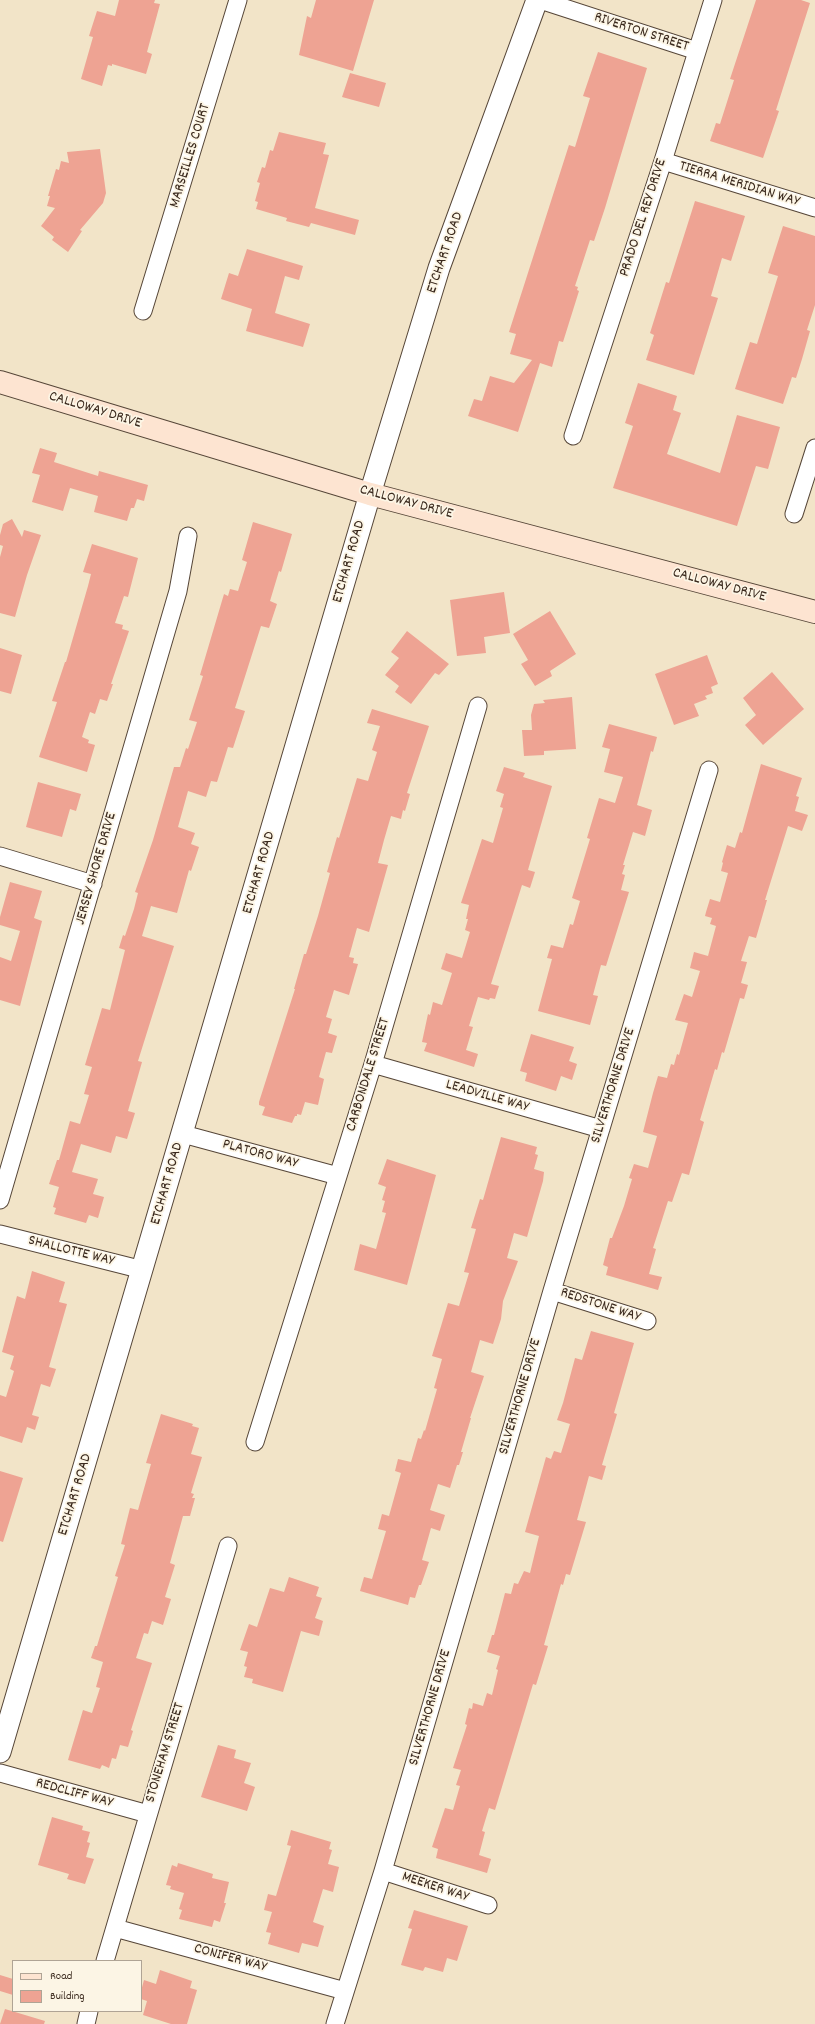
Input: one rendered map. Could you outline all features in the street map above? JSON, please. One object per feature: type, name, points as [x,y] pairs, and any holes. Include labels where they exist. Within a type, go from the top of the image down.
[{"type":"main road","name":"CALLOWAY DRIVE","points":[[0,382],[370,494],[815,612]]},
{"type":"street","name":"MARSEILLES COURT","points":[[143,311],[238,0]]},
{"type":"street","name":"ETCHART ROAD","points":[[0,1752],[370,494],[440,268],[537,0]]},
{"type":"street","name":"RIVERTON STREET","points":[[540,0],[697,51]]},
{"type":"street","name":"PRADO DEL REY DRIVE","points":[[573,436],[663,161],[713,0]]},
{"type":"street","name":"TIERRA MERIDIAN WAY","points":[[663,161],[815,208]]},
{"type":"street","points":[[794,514],[815,448]]},
{"type":"street","name":"JERSEY SHORE DRIVE","points":[[0,1200],[178,591],[188,536]]},
{"type":"street","name":"CARBONDALE STREET","points":[[255,1442],[373,1064],[478,706]]},
{"type":"street","name":"SILVERTHORNE DRIVE","points":[[335,2024],[383,1871],[552,1291],[709,770]]},
{"type":"street","points":[[0,856],[92,884]]},
{"type":"street","name":"LEADVILLE WAY","points":[[373,1064],[601,1129]]},
{"type":"street","name":"PLATORO WAY","points":[[183,1134],[338,1176]]},
{"type":"street","name":"SHALLOTTE WAY","points":[[0,1234],[143,1270]]},
{"type":"street","name":"REDSTONE WAY","points":[[552,1291],[647,1321]]},
{"type":"street","name":"STONEHAM STREET","points":[[105,1960],[228,1546]]},
{"type":"street","name":"REDCLIFF WAY","points":[[0,1773],[148,1814]]},
{"type":"street","name":"MEEKER WAY","points":[[383,1871],[488,1905]]},
{"type":"street","name":"CONIFER WAY","points":[[115,1928],[345,1991]]},
{"type":"street","points":[[86,2024],[90,2012]]},
{"type":"building","points":[[119,0],[155,0],[154,3],[160,4],[147,52],[152,54],[146,74],[112,64],[112,66],[108,65],[102,86],[81,79],[93,37],[89,36],[97,11],[115,16]]},
{"type":"building","points":[[316,0],[374,0],[353,71],[299,55],[307,16],[311,18]]},
{"type":"building","points":[[756,0],[801,0],[810,3],[776,110],[779,111],[763,158],[710,141],[716,123],[720,124],[734,80],[730,79]]},
{"type":"building","points":[[598,52],[647,68],[605,208],[594,241],[590,240],[575,286],[578,287],[577,290],[579,291],[563,342],[559,341],[552,367],[540,363],[518,432],[468,416],[474,399],[482,401],[490,376],[514,383],[532,360],[510,354],[516,334],[509,332],[569,145],[575,147],[590,98],[583,96]]},
{"type":"building","points":[[350,73],[386,83],[379,107],[342,97]]},
{"type":"building","points":[[279,132],[326,143],[323,154],[329,155],[315,208],[359,220],[355,235],[311,223],[309,227],[286,221],[287,218],[256,209],[258,202],[255,201],[260,183],[257,182],[262,167],[265,168],[270,150],[273,151]]},
{"type":"building","points":[[100,149],[106,193],[103,203],[80,230],[82,231],[68,252],[52,240],[54,237],[41,226],[55,208],[47,206],[50,196],[48,196],[56,169],[59,170],[61,161],[69,163],[67,152]]},
{"type":"building","points":[[695,201],[745,216],[731,261],[722,258],[711,296],[718,298],[694,375],[646,360],[654,335],[650,333],[666,282],[669,283]]},
{"type":"building","points":[[783,226],[815,236],[815,305],[807,330],[810,331],[796,378],[792,377],[783,404],[735,389],[750,342],[757,344],[778,276],[768,273]]},
{"type":"building","points":[[247,249],[303,266],[299,280],[285,276],[275,313],[310,324],[303,347],[246,331],[252,309],[221,299],[229,273],[238,276]]},
{"type":"building","points":[[638,383],[677,396],[673,410],[681,413],[667,454],[720,473],[737,415],[780,427],[768,469],[756,466],[737,526],[613,488],[633,426],[625,423]]},
{"type":"building","points":[[40,448],[57,453],[54,462],[98,476],[99,471],[148,485],[144,501],[137,499],[134,508],[131,508],[127,521],[94,512],[98,496],[70,488],[63,511],[32,502],[40,475],[32,473]]},
{"type":"building","points":[[12,519],[22,537],[24,530],[41,535],[27,575],[15,617],[0,613],[0,557],[3,546],[0,545],[0,535],[3,524]]},
{"type":"building","points":[[253,522],[292,534],[281,572],[279,571],[270,601],[277,604],[269,628],[261,626],[235,708],[245,711],[233,748],[228,747],[217,782],[211,781],[206,797],[188,791],[178,827],[195,833],[191,844],[199,847],[191,871],[189,870],[177,913],[151,906],[142,936],[174,946],[138,1061],[142,1062],[128,1111],[135,1113],[127,1139],[116,1136],[111,1153],[81,1144],[72,1172],[98,1179],[93,1194],[104,1197],[98,1218],[89,1215],[86,1223],[54,1214],[56,1208],[53,1207],[59,1187],[49,1184],[57,1160],[59,1160],[70,1121],[80,1124],[89,1095],[84,1094],[92,1067],[85,1065],[102,1008],[110,1010],[125,950],[119,948],[123,935],[125,936],[134,909],[138,893],[135,892],[153,840],[174,767],[180,767],[197,722],[189,720],[203,676],[200,675],[224,594],[228,596],[230,589],[238,591],[247,562],[242,560]]},
{"type":"building","points":[[92,544],[138,558],[128,597],[124,596],[115,623],[123,625],[122,629],[129,631],[111,684],[113,684],[107,701],[100,699],[95,714],[90,712],[82,737],[89,740],[88,743],[95,745],[87,772],[39,757],[57,702],[52,701],[66,662],[91,574],[83,572]]},
{"type":"building","points":[[504,592],[510,633],[484,637],[486,653],[457,656],[450,600]]},
{"type":"building","points":[[550,611],[576,654],[550,671],[552,676],[535,686],[521,664],[528,660],[513,634]]},
{"type":"building","points":[[407,631],[449,664],[439,675],[435,673],[411,704],[395,692],[399,686],[385,675],[399,658],[391,652]]},
{"type":"building","points":[[0,648],[22,655],[11,694],[0,691]]},
{"type":"building","points":[[707,655],[718,684],[711,687],[713,693],[705,696],[707,699],[694,704],[699,716],[674,725],[655,674]]},
{"type":"building","points":[[772,672],[804,709],[763,745],[745,725],[756,715],[743,698]]},
{"type":"building","points":[[572,697],[576,749],[544,751],[544,755],[524,756],[522,730],[532,730],[531,715],[534,704],[545,703],[543,700]]},
{"type":"building","points":[[372,709],[429,726],[407,793],[410,794],[405,811],[403,810],[401,819],[391,816],[384,840],[378,863],[388,865],[369,932],[357,928],[349,957],[354,958],[353,963],[358,964],[349,995],[334,990],[326,1017],[332,1019],[328,1033],[337,1036],[332,1053],[326,1052],[319,1077],[324,1079],[318,1105],[305,1102],[301,1115],[297,1114],[292,1123],[262,1115],[265,1107],[259,1105],[259,1102],[295,989],[304,954],[306,954],[318,916],[330,873],[327,872],[337,837],[339,838],[357,778],[368,781],[377,752],[372,750],[380,726],[367,723]]},
{"type":"building","points":[[609,724],[657,737],[653,752],[651,751],[637,805],[652,810],[645,836],[633,832],[623,865],[625,865],[622,874],[625,875],[621,890],[629,892],[606,966],[601,965],[593,995],[598,996],[590,1025],[538,1011],[552,959],[547,958],[551,945],[563,948],[570,924],[573,925],[580,901],[572,898],[590,839],[587,838],[599,798],[615,803],[623,777],[604,772],[610,749],[602,747]]},
{"type":"building","points":[[761,764],[802,778],[796,796],[799,797],[795,811],[808,815],[802,831],[788,826],[765,900],[767,900],[756,938],[749,936],[741,961],[747,962],[741,983],[748,985],[744,999],[740,998],[724,1053],[722,1052],[717,1070],[715,1069],[700,1120],[704,1122],[689,1175],[682,1173],[672,1202],[668,1201],[653,1248],[656,1249],[649,1274],[662,1277],[658,1290],[606,1275],[608,1267],[603,1265],[610,1238],[612,1238],[624,1206],[632,1179],[629,1178],[634,1164],[648,1168],[657,1136],[643,1132],[653,1093],[658,1076],[667,1078],[671,1064],[674,1065],[677,1054],[679,1055],[688,1023],[675,1020],[684,994],[692,997],[700,971],[690,968],[694,952],[708,956],[716,926],[710,924],[712,918],[705,916],[706,912],[710,899],[720,902],[728,873],[721,871],[727,845],[735,848],[740,832],[742,833]]},
{"type":"building","points":[[504,767],[525,773],[523,777],[552,786],[528,870],[535,872],[530,888],[522,885],[491,984],[499,986],[495,999],[490,998],[489,1000],[478,997],[469,1026],[473,1027],[466,1050],[478,1054],[474,1067],[424,1051],[427,1043],[422,1042],[428,1014],[430,1015],[433,1002],[442,1005],[452,973],[441,969],[446,953],[462,958],[470,932],[465,930],[468,919],[466,919],[469,905],[461,903],[482,839],[493,843],[503,808],[500,807],[504,794],[496,791]]},
{"type":"building","points":[[38,782],[81,794],[76,811],[70,809],[62,837],[26,827]]},
{"type":"building","points":[[10,882],[42,891],[34,918],[42,921],[20,1006],[0,1000],[0,957],[11,961],[20,931],[0,925],[0,917]]},
{"type":"building","points":[[531,1034],[574,1047],[569,1061],[577,1064],[572,1080],[561,1076],[556,1091],[525,1081],[527,1073],[520,1071]]},
{"type":"building","points":[[501,1137],[537,1147],[535,1154],[538,1155],[534,1169],[544,1172],[543,1181],[527,1237],[514,1233],[507,1258],[518,1261],[503,1301],[501,1319],[493,1344],[480,1340],[471,1372],[484,1376],[470,1418],[461,1452],[463,1452],[459,1465],[457,1465],[450,1488],[438,1484],[430,1510],[445,1515],[440,1531],[431,1528],[422,1560],[429,1562],[415,1598],[410,1597],[408,1605],[360,1591],[364,1577],[372,1579],[386,1531],[378,1529],[382,1514],[389,1516],[401,1473],[395,1471],[398,1459],[411,1462],[418,1438],[421,1439],[424,1430],[425,1431],[437,1389],[434,1388],[442,1359],[432,1356],[448,1303],[459,1306],[469,1273],[464,1272],[476,1229],[471,1228],[480,1199],[483,1200]]},
{"type":"building","points":[[387,1159],[436,1175],[407,1285],[354,1270],[360,1244],[376,1249],[386,1213],[382,1212],[385,1201],[382,1200],[386,1187],[378,1184]]},
{"type":"building","points":[[32,1271],[65,1282],[59,1302],[67,1304],[49,1367],[56,1369],[50,1387],[41,1384],[32,1415],[39,1417],[35,1430],[27,1427],[22,1443],[0,1436],[0,1395],[6,1397],[14,1371],[10,1369],[14,1356],[2,1352],[17,1296],[25,1299]]},
{"type":"building","points":[[591,1331],[634,1343],[614,1413],[617,1414],[602,1465],[606,1466],[602,1480],[589,1476],[577,1520],[586,1522],[570,1575],[566,1574],[563,1585],[561,1584],[544,1645],[548,1646],[536,1685],[533,1684],[495,1810],[489,1808],[482,1831],[485,1832],[479,1855],[491,1859],[487,1873],[436,1858],[438,1849],[432,1847],[445,1808],[453,1810],[460,1786],[456,1785],[461,1770],[453,1768],[467,1725],[465,1724],[469,1708],[472,1709],[473,1703],[483,1706],[487,1693],[492,1695],[498,1670],[496,1669],[500,1656],[487,1652],[492,1635],[494,1635],[505,1593],[511,1594],[514,1583],[518,1584],[524,1571],[530,1573],[539,1536],[525,1532],[546,1457],[551,1459],[554,1451],[561,1453],[570,1424],[557,1420],[575,1358],[582,1360]]},
{"type":"building","points":[[161,1414],[193,1424],[192,1426],[199,1428],[191,1454],[202,1457],[191,1493],[194,1494],[192,1498],[195,1498],[190,1516],[183,1516],[170,1563],[175,1565],[165,1597],[171,1599],[163,1625],[152,1621],[148,1634],[144,1633],[136,1658],[152,1663],[131,1730],[133,1731],[128,1747],[120,1745],[116,1759],[112,1758],[109,1768],[102,1765],[100,1769],[68,1760],[83,1710],[92,1713],[100,1688],[96,1687],[103,1662],[91,1658],[95,1646],[97,1646],[118,1577],[115,1576],[125,1545],[121,1544],[130,1508],[138,1510],[151,1464],[146,1463]]},
{"type":"building","points":[[0,1471],[23,1478],[3,1542],[0,1541]]},
{"type":"building","points":[[289,1577],[319,1587],[316,1596],[322,1598],[315,1618],[323,1621],[319,1636],[301,1631],[283,1692],[252,1683],[253,1679],[244,1677],[247,1667],[244,1666],[248,1652],[240,1650],[249,1624],[257,1627],[270,1588],[284,1592]]},
{"type":"building","points":[[218,1745],[236,1750],[234,1758],[251,1763],[244,1783],[255,1787],[247,1811],[201,1797]]},
{"type":"building","points":[[52,1817],[83,1826],[82,1830],[90,1832],[87,1842],[90,1843],[86,1857],[94,1859],[85,1884],[67,1879],[69,1874],[38,1865]]},
{"type":"building","points":[[291,1830],[331,1842],[329,1849],[332,1850],[328,1864],[339,1867],[333,1892],[323,1889],[313,1922],[324,1926],[318,1947],[302,1943],[299,1953],[268,1944],[271,1933],[266,1932],[272,1912],[264,1910],[268,1894],[276,1896],[291,1846],[287,1845]]},
{"type":"building","points":[[178,1863],[213,1874],[212,1878],[229,1882],[224,1903],[226,1903],[220,1922],[214,1920],[212,1927],[179,1919],[182,1910],[179,1909],[184,1893],[170,1889],[171,1886],[166,1885],[172,1865],[177,1867]]},
{"type":"building","points":[[414,1910],[468,1926],[457,1961],[447,1958],[443,1972],[425,1967],[423,1971],[401,1965],[412,1929],[408,1928]]},
{"type":"building","points":[[160,1970],[192,1981],[190,1988],[197,1990],[187,2024],[171,2024],[143,2015],[147,2001],[142,1999],[142,1987],[144,1980],[156,1984]]},
{"type":"building","points":[[0,1975],[12,1979],[12,1995],[0,1991]]},
{"type":"building","points":[[5,2009],[45,2021],[44,2024],[0,2024]]}]
